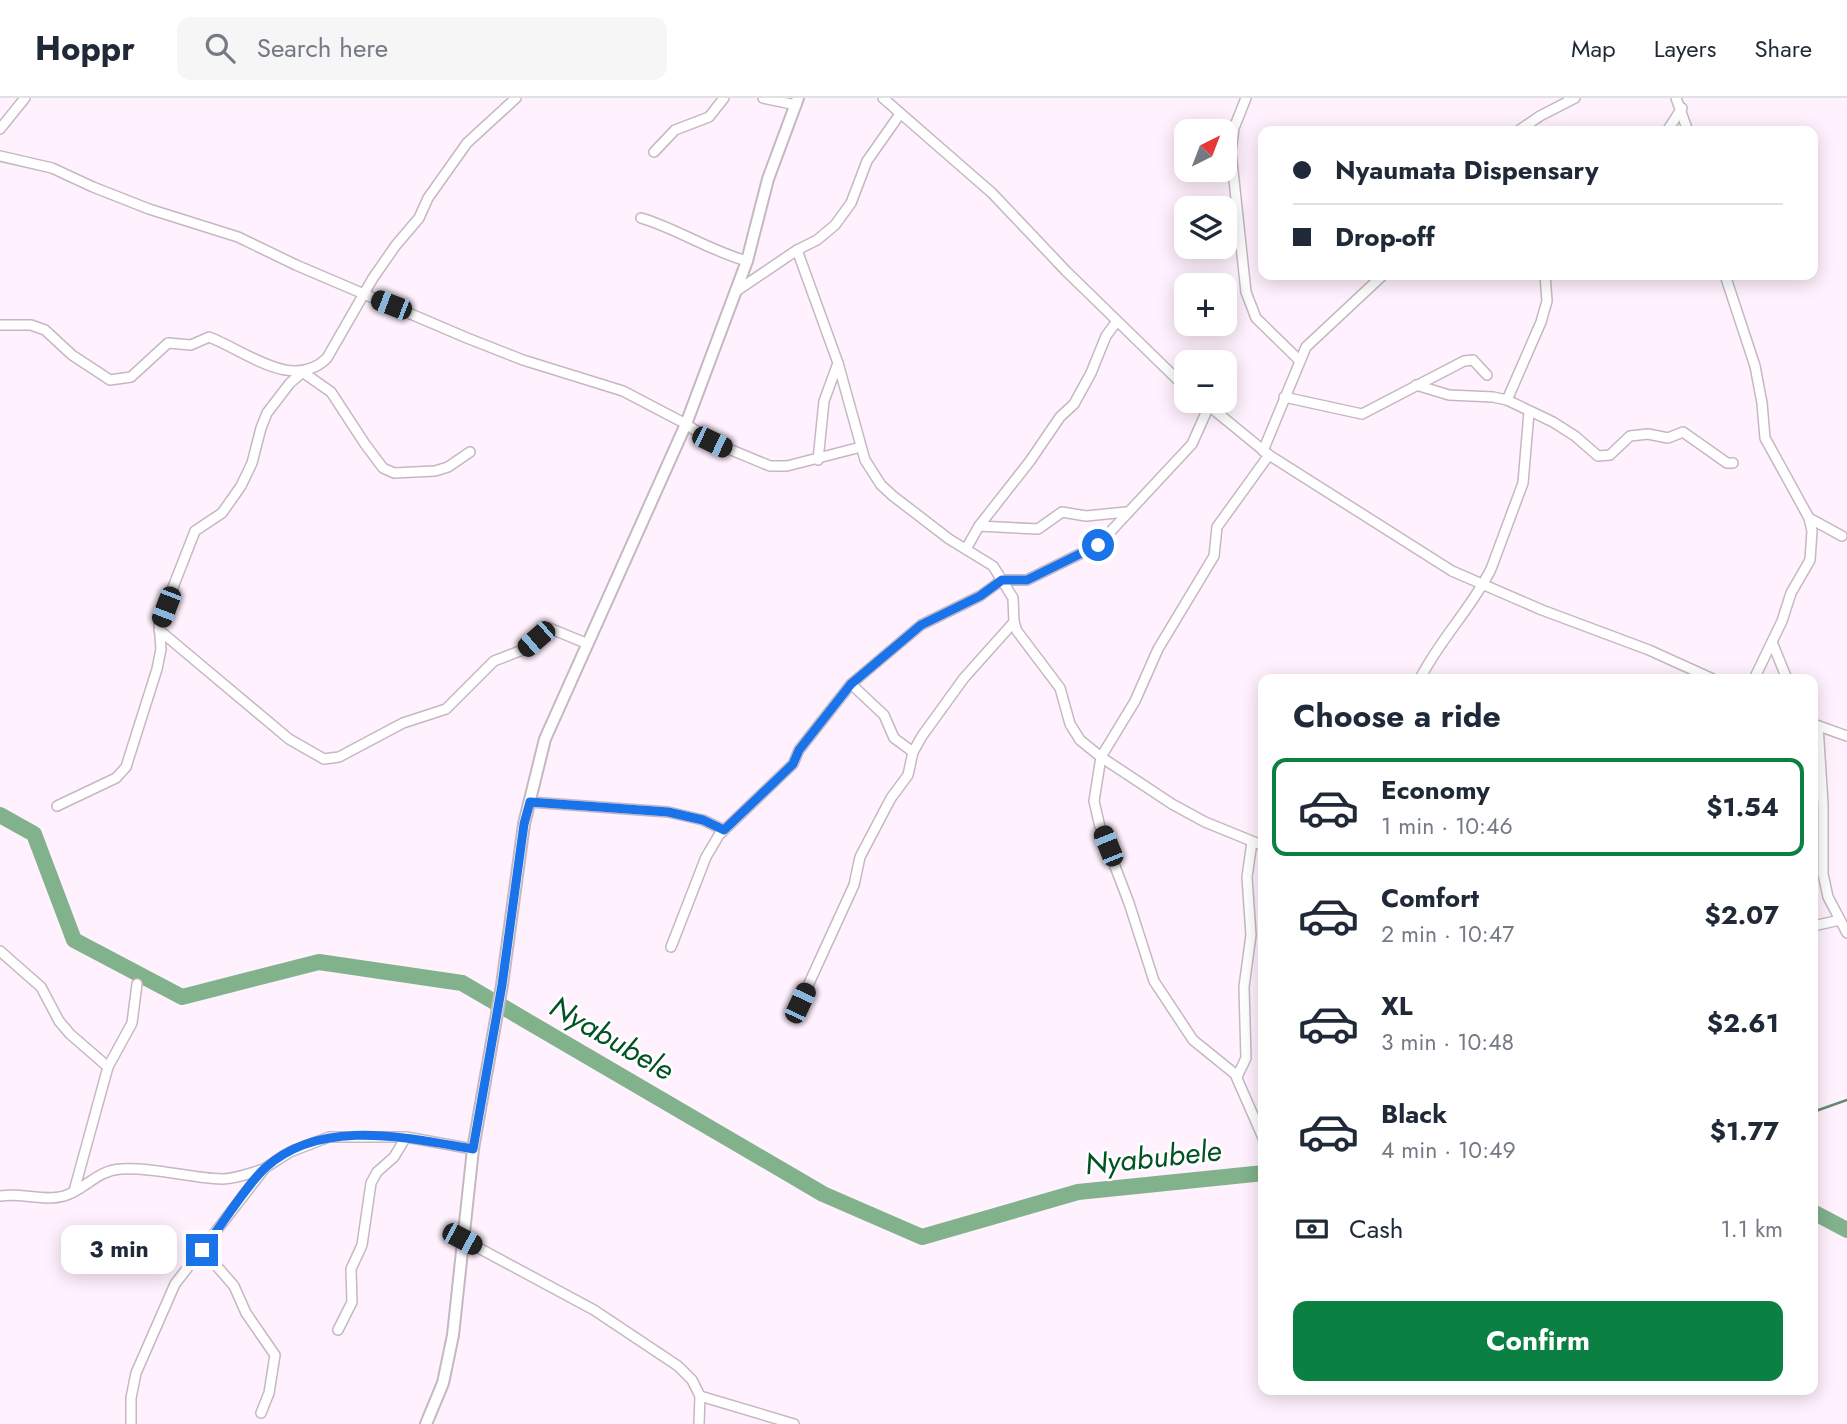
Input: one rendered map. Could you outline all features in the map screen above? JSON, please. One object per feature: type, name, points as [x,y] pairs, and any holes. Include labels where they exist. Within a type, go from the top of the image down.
[{"type":"street","points":[[0,130],[25,98]]},
{"type":"street","points":[[0,325],[32,326],[45,330],[72,355],[110,380],[131,377],[168,343],[187,345],[209,337],[278,369],[302,371],[321,364],[396,245],[419,218],[428,198],[467,143],[516,98]]},
{"type":"street","points":[[654,152],[675,130],[709,117],[724,98]]},
{"type":"street","points":[[426,1424],[443,1383],[453,1335],[473,1149],[502,985],[524,824],[545,739],[686,425],[747,261],[768,179],[797,102],[763,98]]},
{"type":"street","points":[[883,98],[992,193],[1174,377]]},
{"type":"street","points":[[1246,98],[1234,128],[1231,152],[1246,292],[1256,318],[1299,360]]},
{"type":"street","points":[[1525,126],[1575,98]]},
{"type":"street","points":[[1676,98],[1687,126]]},
{"type":"street","points":[[1670,126],[1682,108]]},
{"type":"street","points":[[735,292],[797,250],[817,240],[846,212],[867,161],[900,114]]},
{"type":"street","points":[[0,156],[52,167],[127,200],[237,237],[364,295],[523,360],[623,391],[712,442],[769,466],[787,466],[818,460],[862,447]]},
{"type":"street","points":[[641,218],[679,232],[728,256],[747,261]]},
{"type":"street","points":[[797,250],[838,363],[865,460],[881,485],[949,539],[993,566],[1013,598],[1017,631],[1060,688],[1070,724],[1080,740],[1172,804],[1205,822],[1258,844]]},
{"type":"street","points":[[1258,1126],[1237,1077],[1193,1040],[1154,981],[1095,810],[1095,790],[1101,757],[1135,701],[1158,649],[1214,556],[1220,521],[1266,453],[1299,360],[1311,342],[1378,280]]},
{"type":"street","points":[[1507,400],[1541,323],[1547,301],[1545,280]]},
{"type":"street","points":[[1727,280],[1755,366],[1765,438],[1809,518],[1812,531],[1810,560],[1791,593],[1756,674]]},
{"type":"street","points":[[966,549],[979,526],[1030,461],[1060,417],[1073,404],[1116,321]]},
{"type":"street","points":[[1284,397],[1336,411],[1362,414],[1464,361],[1473,360],[1488,375]]},
{"type":"street","points":[[818,460],[824,401],[838,363]]},
{"type":"street","points":[[302,371],[331,392],[379,464],[394,473],[435,471],[448,467],[470,452]]},
{"type":"street","points":[[57,806],[116,778],[126,767],[157,669],[161,649],[159,630],[195,531],[222,513],[236,494],[250,468],[267,413],[302,371]]},
{"type":"street","points":[[1416,385],[1449,396],[1507,400],[1575,436],[1598,456],[1610,455],[1630,436],[1648,434],[1668,438],[1684,432],[1727,463],[1733,463]]},
{"type":"street","points":[[1423,674],[1444,637],[1484,583],[1523,483],[1530,412]]},
{"type":"street","points":[[671,947],[706,858],[724,830],[793,764],[799,750],[851,684],[921,625],[980,596],[1002,580],[1027,580],[1098,545],[1192,444],[1203,413]]},
{"type":"street","points":[[1218,413],[1266,453],[1452,571],[1702,674]]},
{"type":"street","points":[[979,526],[1038,529],[1062,512],[1086,516],[1126,512]]},
{"type":"street","points":[[1809,518],[1842,536]]},
{"type":"street","points":[[800,1003],[854,885],[860,857],[891,798],[908,775],[913,752],[948,699],[1014,622]]},
{"type":"street","points":[[159,630],[289,739],[324,759],[339,757],[403,723],[446,709],[494,661],[525,649],[549,628],[588,644]]},
{"type":"street","points":[[1772,642],[1785,674]]},
{"type":"street","points":[[851,684],[884,715],[894,738],[913,752]]},
{"type":"street","points":[[1818,726],[1847,736]]},
{"type":"street","points":[[1818,755],[1823,804],[1823,874],[1828,897],[1847,933]]},
{"type":"street","points":[[530,802],[668,812],[703,820],[724,830]]},
{"type":"street","points":[[1237,1077],[1246,1058],[1244,987],[1251,945],[1247,877],[1252,842]]},
{"type":"street","points":[[1818,925],[1840,920]]},
{"type":"street","points":[[1251,945],[1258,943]]},
{"type":"street","points":[[0,951],[41,987],[70,1034],[108,1067]]},
{"type":"street","points":[[73,1192],[108,1067],[132,1023],[137,984]]},
{"type":"street","points":[[0,1196],[20,1194],[60,1197],[73,1192],[94,1177],[117,1169],[151,1169],[224,1179],[265,1168],[290,1152],[329,1136],[406,1137],[473,1149]]},
{"type":"street","points":[[338,1330],[352,1302],[351,1269],[362,1245],[372,1183],[377,1172],[394,1157],[406,1137]]},
{"type":"street","points":[[131,1424],[131,1398],[136,1373],[175,1284],[265,1168]]},
{"type":"street","points":[[462,1239],[594,1310],[678,1366],[692,1380],[700,1396],[699,1424]]},
{"type":"street","points":[[202,1250],[234,1286],[246,1312],[275,1355],[269,1392],[261,1413]]},
{"type":"street","points":[[700,1396],[794,1424]]},
{"type":"waterway","name":"Nyabubele","points":[[0,815],[34,834],[74,940],[182,997],[319,962],[462,983],[823,1194],[922,1237],[1078,1192],[1258,1174]]},
{"type":"waterway","points":[[1818,1110],[1847,1100]]},
{"type":"waterway","name":"Nyabubele","points":[[1818,1215],[1847,1230]]},
{"type":"route","points":[[202,1250],[265,1168],[310,1143],[329,1136],[406,1137],[473,1149],[502,985],[524,824],[530,802],[668,812],[703,820],[724,830],[795,762],[799,750],[851,684],[921,625],[980,596],[1002,580],[1027,580],[1098,545]]}]
